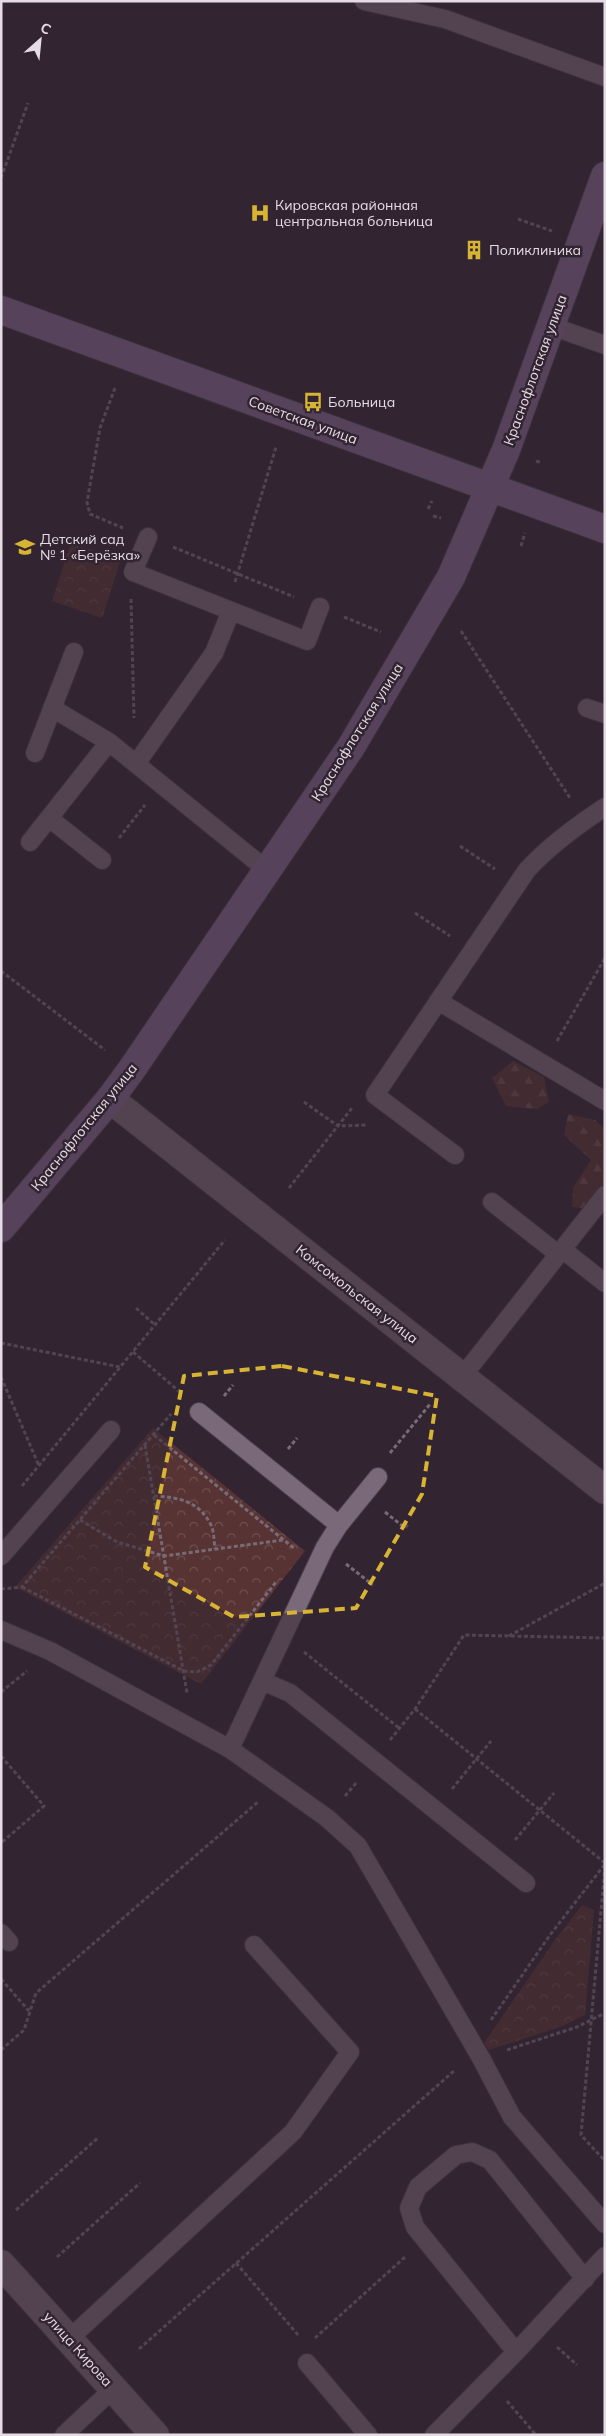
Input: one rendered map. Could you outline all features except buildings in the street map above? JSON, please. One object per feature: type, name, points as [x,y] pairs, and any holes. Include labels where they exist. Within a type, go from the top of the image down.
[{"type":"street","name":"Краснофлотская улица","points":[[1,1228],[110,1099],[351,747],[451,577],[506,450],[605,176]]},
{"type":"street","name":"Советская улица","points":[[1,310],[605,529]]},
{"type":"street","name":"Комсомольская улица","points":[[110,1099],[605,1490]]},
{"type":"street","name":"улица Кирова","points":[[1,2264],[155,2435]]},
{"type":"lane","points":[[364,1],[446,19],[605,77]]},
{"type":"lane","points":[[551,326],[605,345]]},
{"type":"lane","points":[[148,537],[134,572],[306,641],[320,607]]},
{"type":"lane","points":[[136,764],[214,653],[231,611]]},
{"type":"lane","points":[[35,753],[74,652]]},
{"type":"lane","points":[[52,708],[109,742],[268,870]]},
{"type":"lane","points":[[588,708],[605,714]]},
{"type":"lane","points":[[30,842],[109,742]]},
{"type":"lane","points":[[455,1155],[375,1095],[517,883],[546,850],[598,817]]},
{"type":"lane","points":[[49,818],[102,860]]},
{"type":"lane","points":[[438,1001],[605,1101]]},
{"type":"lane","points":[[462,1376],[605,1195]]},
{"type":"lane","points":[[492,1202],[560,1252],[605,1282]]},
{"type":"lane","points":[[199,1412],[339,1526]]},
{"type":"lane","points":[[1,1556],[111,1430]]},
{"type":"lane","points":[[230,1750],[316,1566],[339,1526],[378,1478]]},
{"type":"lane","points":[[1,1630],[50,1651],[230,1750],[280,1783],[327,1818],[358,1846],[478,2052],[512,2117],[605,2224]]},
{"type":"lane","points":[[262,1681],[290,1693],[526,1883]]},
{"type":"lane","points":[[69,2338],[293,2132],[350,2052],[254,1945]]},
{"type":"lane","points":[[516,2352],[415,2227],[409,2208],[418,2187],[456,2155],[472,2152],[490,2160],[585,2279]]},
{"type":"lane","points":[[434,2435],[516,2352],[605,2256]]},
{"type":"lane","points":[[307,2363],[368,2435]]},
{"type":"lane","points":[[64,2435],[113,2388]]},
{"type":"path","points":[[1,178],[28,103]]},
{"type":"path","points":[[518,219],[555,232]]},
{"type":"path","points":[[115,388],[100,428],[87,502],[90,514],[380,632]]},
{"type":"path","points":[[231,611],[231,597],[276,447]]},
{"type":"path","points":[[134,572],[130,581],[136,764]]},
{"type":"path","points":[[461,631],[598,817]]},
{"type":"path","points":[[102,860],[161,784]]},
{"type":"path","points":[[460,846],[517,883]]},
{"type":"path","points":[[415,913],[472,950]]},
{"type":"path","points":[[544,1063],[605,958]]},
{"type":"path","points":[[1,971],[108,1053]]},
{"type":"path","points":[[289,1188],[354,1106],[375,1095]]},
{"type":"path","points":[[304,1102],[338,1126],[413,1124]]},
{"type":"path","points":[[20,1489],[225,1240]]},
{"type":"path","points":[[136,1308],[155,1325]]},
{"type":"path","points":[[1,1342],[120,1367]]},
{"type":"path","points":[[133,1352],[198,1407],[199,1412]]},
{"type":"path","points":[[1,1377],[39,1466]]},
{"type":"path","points":[[22,1587],[186,1397]]},
{"type":"path","points":[[378,1478],[375,1471],[430,1403]]},
{"type":"path","points":[[154,1435],[316,1566]]},
{"type":"path","points":[[145,1445],[184,1671],[191,1728]]},
{"type":"path","points":[[154,1496],[177,1497],[198,1507],[211,1526],[215,1549]]},
{"type":"path","points":[[80,1520],[117,1542],[164,1556],[283,1540]]},
{"type":"path","points":[[1,1589],[22,1587],[184,1671],[197,1672],[211,1666],[282,1575]]},
{"type":"path","points":[[509,1636],[605,1583]]},
{"type":"path","points":[[284,1635],[399,1728]]},
{"type":"path","points":[[327,1818],[415,1710],[464,1635],[605,1638]]},
{"type":"path","points":[[415,1710],[605,1864]]},
{"type":"path","points":[[436,1810],[491,1741]]},
{"type":"path","points":[[1,1756],[44,1806],[1,1843]]},
{"type":"path","points":[[1,2050],[24,2030],[36,1993],[280,1783]]},
{"type":"path","points":[[499,1861],[554,1792]]},
{"type":"path","points":[[605,1864],[581,2135],[605,2161]]},
{"type":"path","points":[[138,2349],[451,2073],[478,2052],[550,1935],[605,1864]]},
{"type":"path","points":[[1,1980],[29,2012]]},
{"type":"path","points":[[478,2052],[577,2028],[605,2013]]},
{"type":"path","points":[[16,2210],[99,2137]]},
{"type":"path","points":[[57,2257],[140,2184]]},
{"type":"path","points":[[307,2345],[425,2239]]},
{"type":"path","points":[[236,2263],[307,2345],[307,2363]]},
{"type":"path","points":[[488,2380],[536,2435]]},
{"type":"highlighted area","points":[[282,1366],[437,1396],[422,1494],[356,1608],[234,1617],[145,1567],[184,1376]]},
{"type":"green space","points":[[71,543],[121,559],[102,618],[52,601]]},
{"type":"green space","points":[[513,1061],[544,1077],[549,1102],[537,1109],[506,1106],[492,1078]]},
{"type":"green space","points":[[568,1114],[595,1120],[605,1129],[605,1190],[587,1209],[572,1207],[573,1188],[591,1160],[564,1135]]},
{"type":"green space","points":[[153,1428],[305,1551],[201,1684],[15,1587]]},
{"type":"green space","points":[[582,1905],[594,1910],[585,2015],[560,2027],[489,2050],[484,2043],[555,1940]]},
{"type":"place","name":"Кировская районная центральная больница","points":[[260,213]]},
{"type":"place","name":"Поликлиника","points":[[474,250]]},
{"type":"place","name":"Больница","points":[[313,402]]},
{"type":"place","name":"Детский сад № 1 «Берёзка»","points":[[25,547]]}]
